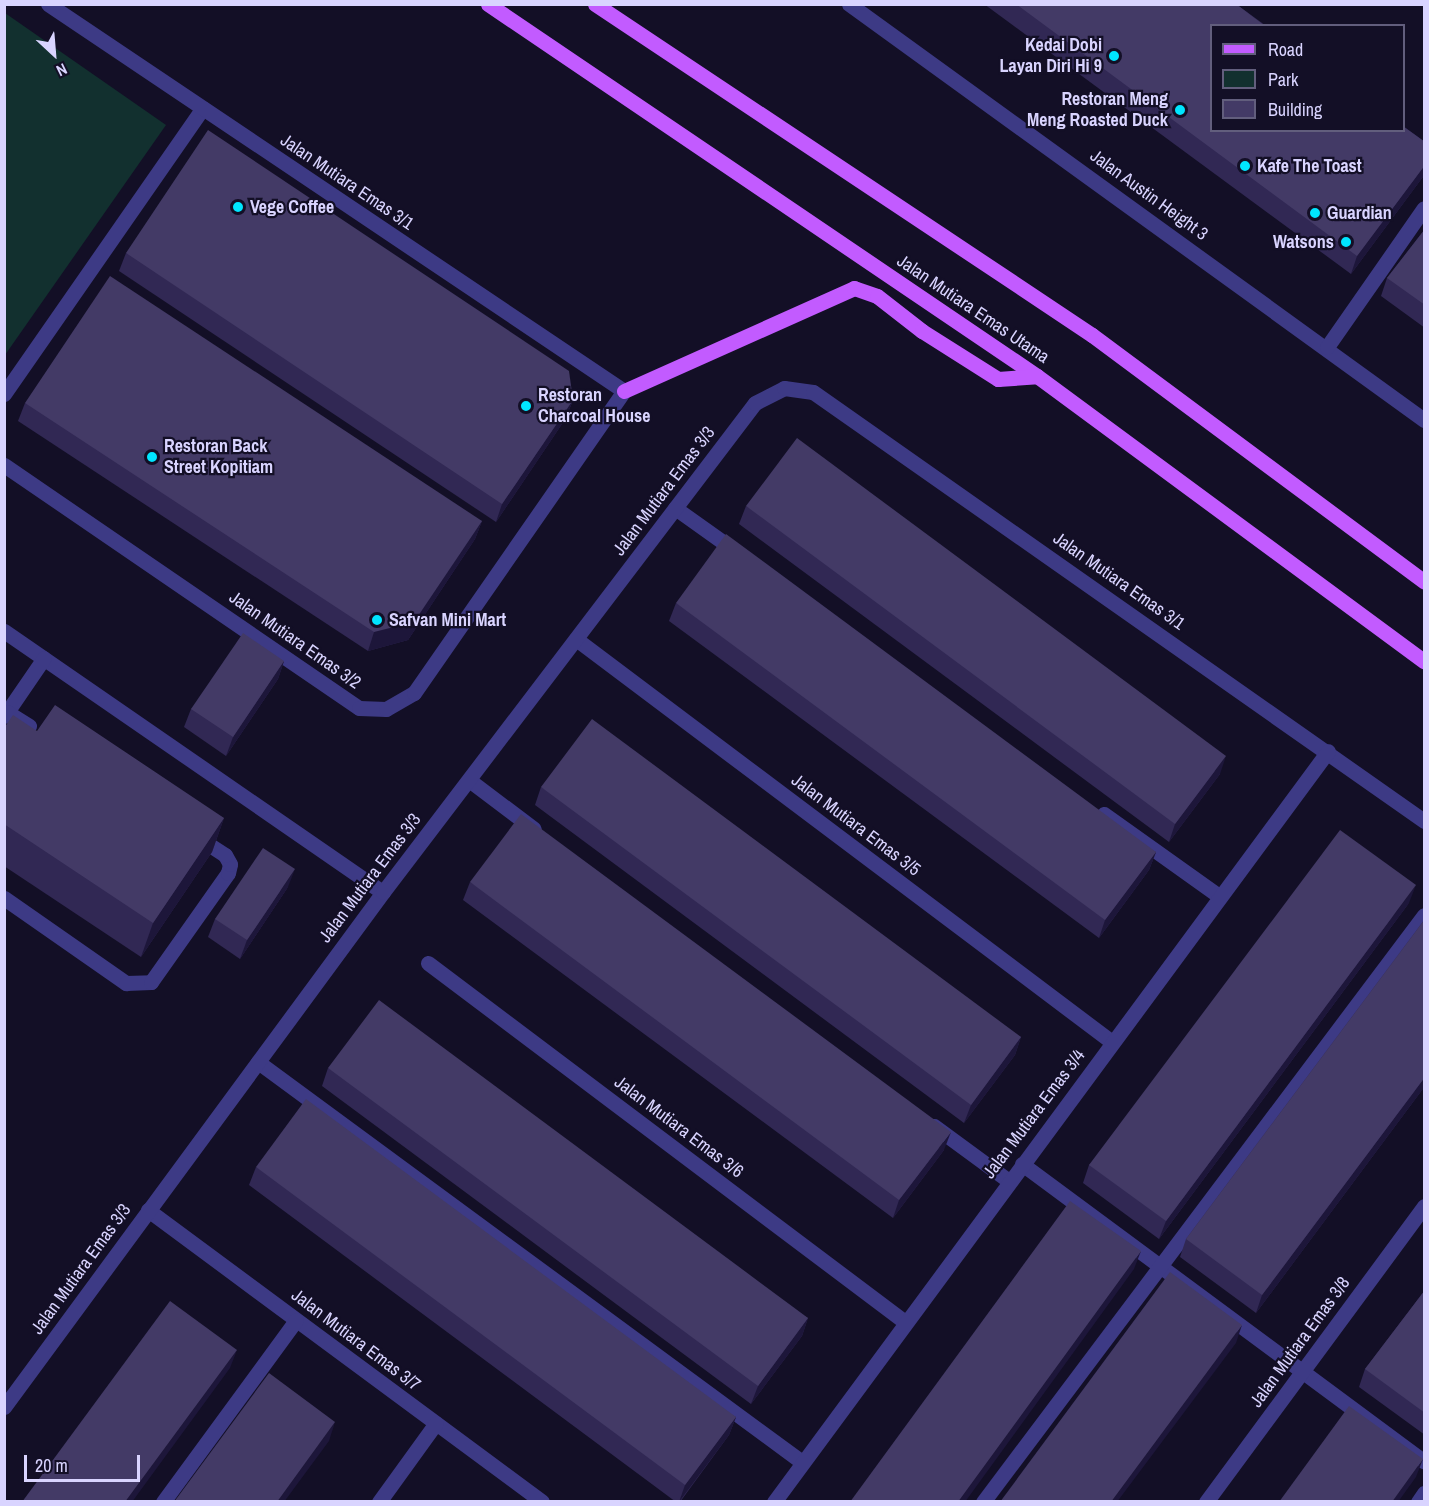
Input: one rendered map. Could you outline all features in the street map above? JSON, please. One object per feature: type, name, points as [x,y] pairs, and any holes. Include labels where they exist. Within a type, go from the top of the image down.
[{"type":"main road","name":"Jalan Mutiara Emas Utama","points":[[488,4],[1037,376],[1425,661]]},
{"type":"main road","points":[[595,4],[1092,335],[1425,582]]},
{"type":"main road","points":[[624,391],[854,288],[877,296],[922,331],[998,379],[1037,376]]},
{"type":"street","name":"Jalan Mutiara Emas 3/1","points":[[48,4],[624,391]]},
{"type":"street","name":"Jalan Austin Height 3","points":[[854,6],[1425,420]]},
{"type":"street","points":[[4,394],[203,108]]},
{"type":"street","points":[[1327,347],[1425,208]]},
{"type":"street","name":"Jalan Mutiara Emas 3/1","points":[[784,388],[813,392],[1425,821]]},
{"type":"street","name":"Jalan Mutiara Emas 3/3","points":[[4,1407],[383,892],[755,403],[784,388]]},
{"type":"street","name":"Jalan Mutiara Emas 3/2","points":[[4,465],[359,708],[386,709],[414,693],[624,391]]},
{"type":"street","points":[[675,508],[753,563]]},
{"type":"street","points":[[4,631],[383,892]]},
{"type":"street","name":"Jalan Mutiara Emas 3/5","points":[[576,639],[1112,1042]]},
{"type":"street","points":[[44,658],[6,714],[47,738]]},
{"type":"street","name":"Jalan Mutiara Emas 3/4","points":[[774,1502],[1328,751]]},
{"type":"street","points":[[469,780],[544,836]]},
{"type":"street","points":[[1093,806],[1219,896]]},
{"type":"street","points":[[4,898],[126,983],[151,982],[228,873],[230,864],[225,855],[185,829]]},
{"type":"street","points":[[983,1502],[1425,915]]},
{"type":"street","name":"Jalan Mutiara Emas 3/6","points":[[428,963],[906,1322]]},
{"type":"street","points":[[258,1062],[802,1462]]},
{"type":"street","points":[[924,1118],[1009,1181]]},
{"type":"street","points":[[1022,1164],[1162,1263],[1302,1371],[1425,1461]]},
{"type":"street","name":"Jalan Mutiara Emas 3/8","points":[[1206,1502],[1425,1206]]},
{"type":"street","name":"Jalan Mutiara Emas 3/7","points":[[148,1210],[542,1502]]},
{"type":"street","points":[[163,1502],[296,1320]]},
{"type":"street","points":[[379,1502],[436,1423]]},
{"type":"street","points":[[1418,1502],[1425,1493]]},
{"type":"green space","points":[[5,13],[166,125],[5,355]]},
{"type":"building","points":[[1016,4],[1236,4],[1262,24],[1210,24],[1210,132],[1405,132],[1405,128],[1425,142],[1425,165],[1357,256]]},
{"type":"building","points":[[208,130],[569,371],[573,400],[502,504],[126,253]]},
{"type":"building","points":[[1425,229],[1425,305],[1387,278]]},
{"type":"building","points":[[110,276],[482,521],[414,622],[374,632],[25,403]]},
{"type":"building","points":[[797,438],[1226,756],[1175,824],[746,506]]},
{"type":"building","points":[[726,534],[1156,852],[1105,920],[676,603]]},
{"type":"building","points":[[243,633],[284,661],[233,737],[191,709]]},
{"type":"building","points":[[55,705],[224,818],[153,923],[4,824],[4,728],[13,715],[37,731]]},
{"type":"building","points":[[592,719],[1021,1037],[971,1105],[541,787]]},
{"type":"building","points":[[521,814],[951,1132],[899,1200],[470,882]]},
{"type":"building","points":[[1340,830],[1416,885],[1166,1221],[1089,1165]]},
{"type":"building","points":[[263,848],[295,869],[247,940],[215,919]]},
{"type":"building","points":[[1425,919],[1425,1077],[1262,1295],[1186,1239]]},
{"type":"building","points":[[379,1000],[808,1318],[758,1386],[328,1068]]},
{"type":"building","points":[[306,1099],[736,1417],[685,1485],[256,1167]]},
{"type":"building","points":[[1070,1201],[1141,1251],[958,1502],[850,1502]]},
{"type":"building","points":[[1170,1272],[1242,1325],[1111,1502],[1000,1502]]},
{"type":"building","points":[[1425,1290],[1425,1413],[1365,1369]]},
{"type":"building","points":[[170,1301],[237,1350],[125,1502],[22,1502]]},
{"type":"building","points":[[269,1373],[335,1422],[277,1502],[174,1502]]},
{"type":"building","points":[[1349,1406],[1423,1459],[1392,1502],[1279,1502]]},
{"type":"place","name":"Kedai Dobi Layan Diri Hi 9","points":[[1114,56]]},
{"type":"place","name":"Restoran Meng Meng Roasted Duck","points":[[1180,110]]},
{"type":"place","name":"Kafe The Toast","points":[[1245,166]]},
{"type":"place","name":"Vege Coffee","points":[[238,207]]},
{"type":"place","name":"Guardian","points":[[1315,213]]},
{"type":"place","name":"Watsons","points":[[1346,242]]},
{"type":"place","name":"Restoran Charcoal House","points":[[526,406]]},
{"type":"place","name":"Restoran Back Street Kopitiam","points":[[152,457]]},
{"type":"place","name":"Safvan Mini Mart","points":[[377,620]]}]
